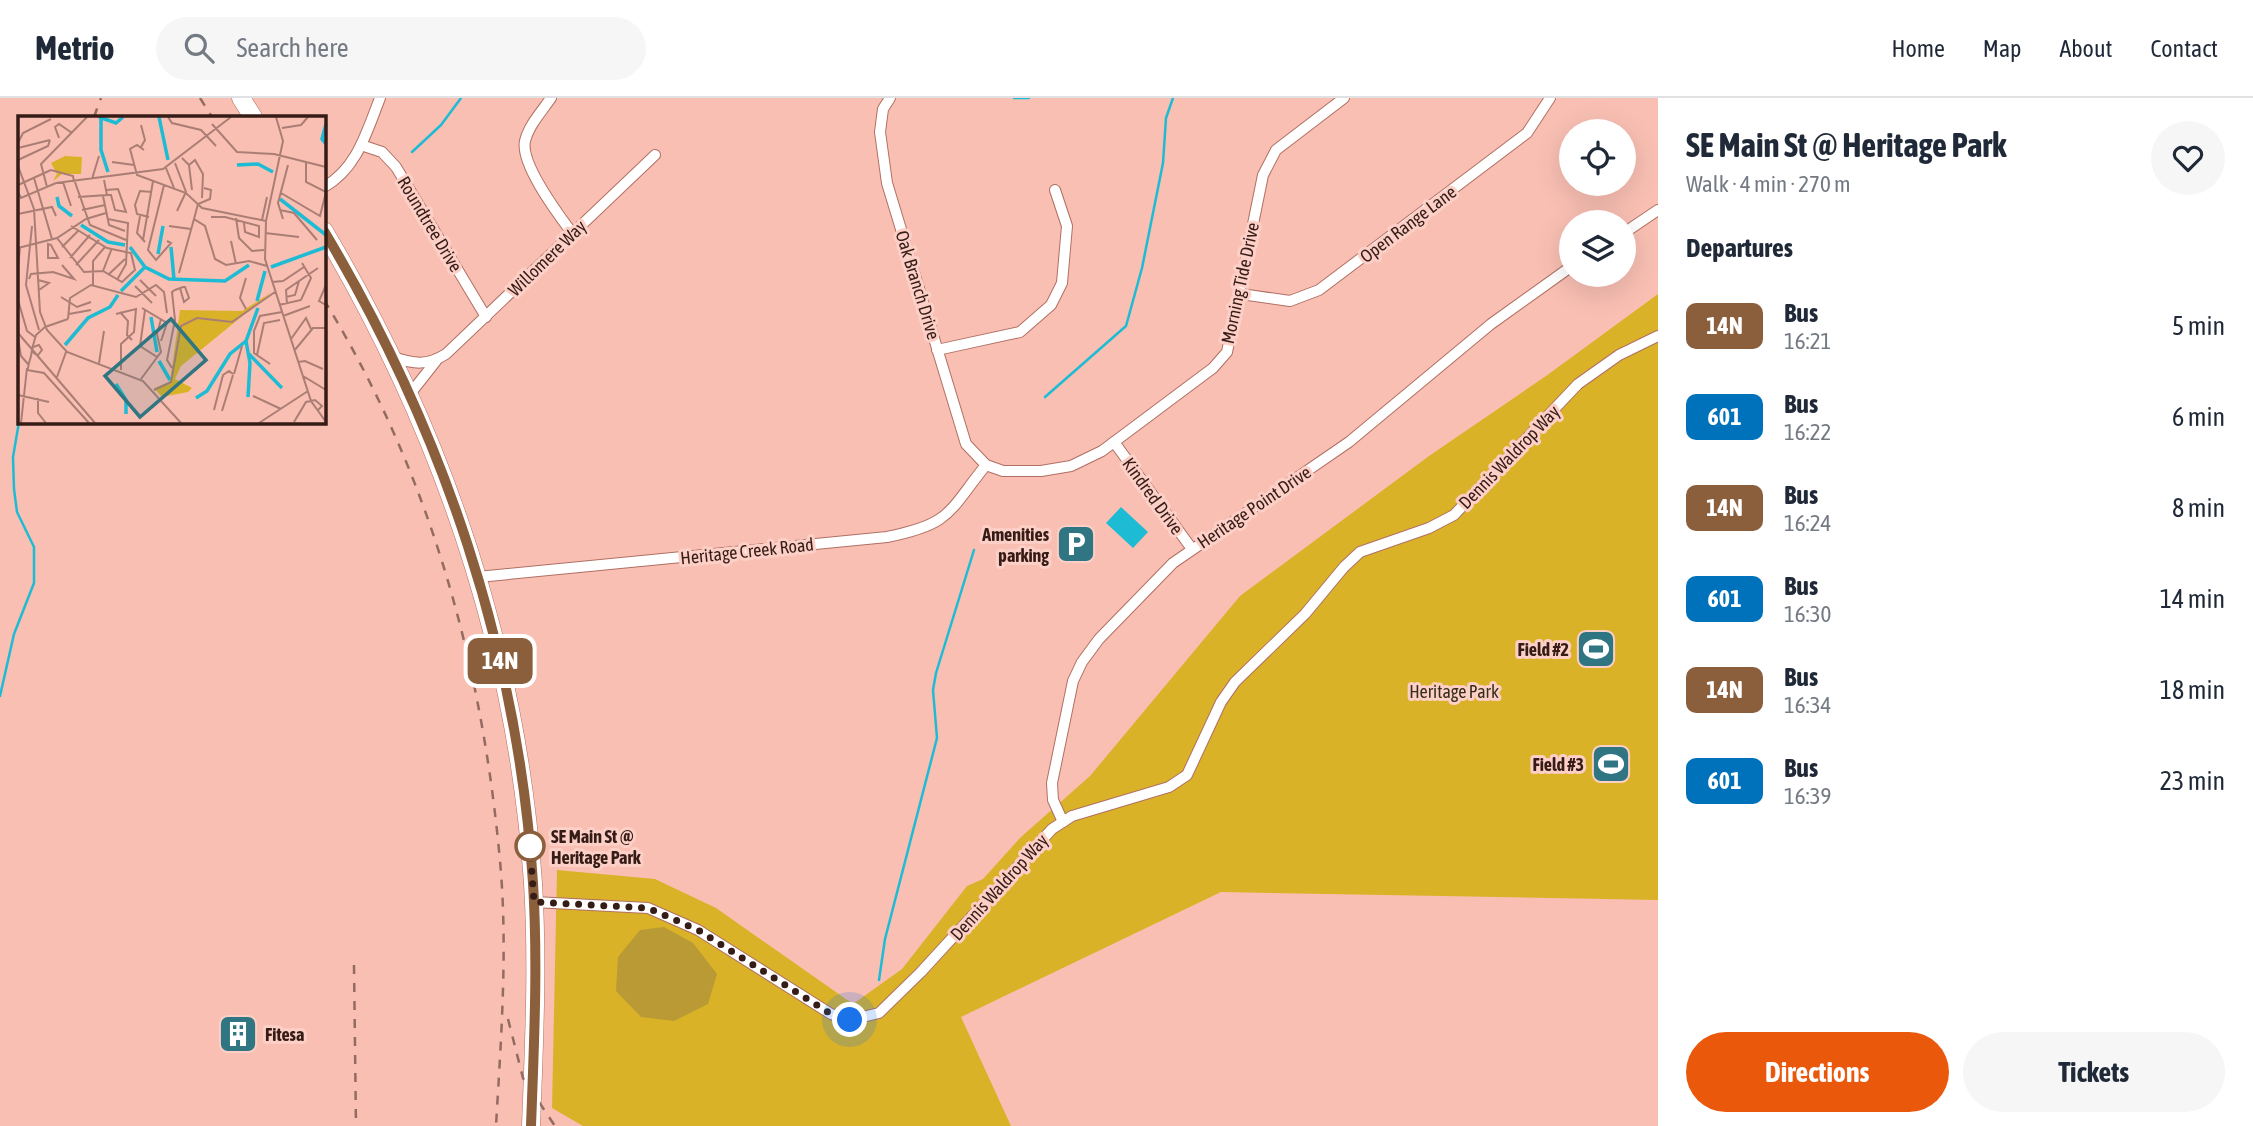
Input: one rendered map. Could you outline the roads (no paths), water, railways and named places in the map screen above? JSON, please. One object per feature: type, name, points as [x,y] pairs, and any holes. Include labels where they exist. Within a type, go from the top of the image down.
[{"type":"main road","points":[[241,98],[252,116]]},
{"type":"main road","points":[[326,235],[393,357],[444,475],[478,578],[507,694],[518,756],[534,902],[536,975],[531,1126]]},
{"type":"street","points":[[326,185],[342,173],[361,145],[380,98]]},
{"type":"street","points":[[551,98],[526,138],[524,153],[554,209],[572,233]]},
{"type":"street","name":"Oak Branch Drive","points":[[890,98],[883,109],[880,132],[887,183],[967,444],[986,465]]},
{"type":"street","name":"Morning Tide Drive","points":[[986,465],[1003,471],[1041,471],[1072,466],[1114,442],[1213,368],[1227,352],[1241,294],[1263,175],[1276,150],[1344,98]]},
{"type":"street","name":"Open Range Lane","points":[[1241,294],[1290,301],[1319,290],[1527,133],[1549,98]]},
{"type":"street","name":"Roundtree Drive","points":[[361,145],[382,152],[396,167],[486,317]]},
{"type":"street","name":"Willomere Way","points":[[410,394],[438,359],[486,317],[655,155]]},
{"type":"street","points":[[937,350],[1020,332],[1051,305],[1062,283],[1067,226],[1055,190]]},
{"type":"street","points":[[1636,225],[1658,209]]},
{"type":"street","name":"Heritage Point Drive","points":[[1063,822],[1053,800],[1052,783],[1073,681],[1082,662],[1099,639],[1165,572],[1192,549],[1349,442],[1491,324],[1559,275]]},
{"type":"street","name":"Dennis Waldrop Way","points":[[534,902],[648,908],[698,930],[831,1014],[850,1020],[879,1013],[921,972],[1033,847],[1063,822],[1104,805],[1169,787],[1187,775],[1221,702],[1235,682],[1305,614],[1360,552],[1429,528],[1454,515],[1578,384],[1619,355],[1658,337]]},
{"type":"street","points":[[393,357],[413,364],[427,364],[438,359]]},
{"type":"street","name":"Kindred Drive","points":[[1114,442],[1192,549]]},
{"type":"street","name":"Heritage Creek Road","points":[[478,578],[887,537],[924,530],[948,513],[986,465]]},
{"type":"water","points":[[1121,507],[1148,532],[1133,548],[1106,523]]},
{"type":"waterway","points":[[412,152],[441,125],[461,98]]},
{"type":"waterway","points":[[1014,98],[1029,98]]},
{"type":"waterway","points":[[1045,397],[1126,326],[1142,268],[1163,163],[1166,118],[1173,98]]},
{"type":"waterway","points":[[0,696],[14,634],[34,583],[34,547],[17,512],[14,489],[13,457],[19,424]]},
{"type":"waterway","points":[[879,980],[885,939],[937,738],[933,690],[936,673],[974,550]]},
{"type":"railway","points":[[94,116],[101,98]]},
{"type":"railway","points":[[200,98],[211,116]]},
{"type":"railway","points":[[326,304],[361,365],[421,500],[445,570],[480,713],[492,787],[502,894],[503,993],[496,1126]]},
{"type":"railway","points":[[354,965],[356,1126]]},
{"type":"railway","points":[[508,1019],[523,1078],[555,1126]]},
{"type":"place","name":"Amenities parking","points":[[1076,544]]},
{"type":"place","name":"Field #2","points":[[1596,649]]},
{"type":"place","name":"Field #3","points":[[1611,764]]},
{"type":"place","name":"SE Main St @ Heritage Park","points":[[530,846]]},
{"type":"place","name":"Fitesa","points":[[238,1034]]},
{"type":"park label","name":"Heritage Park","points":[[1454,691]]}]
